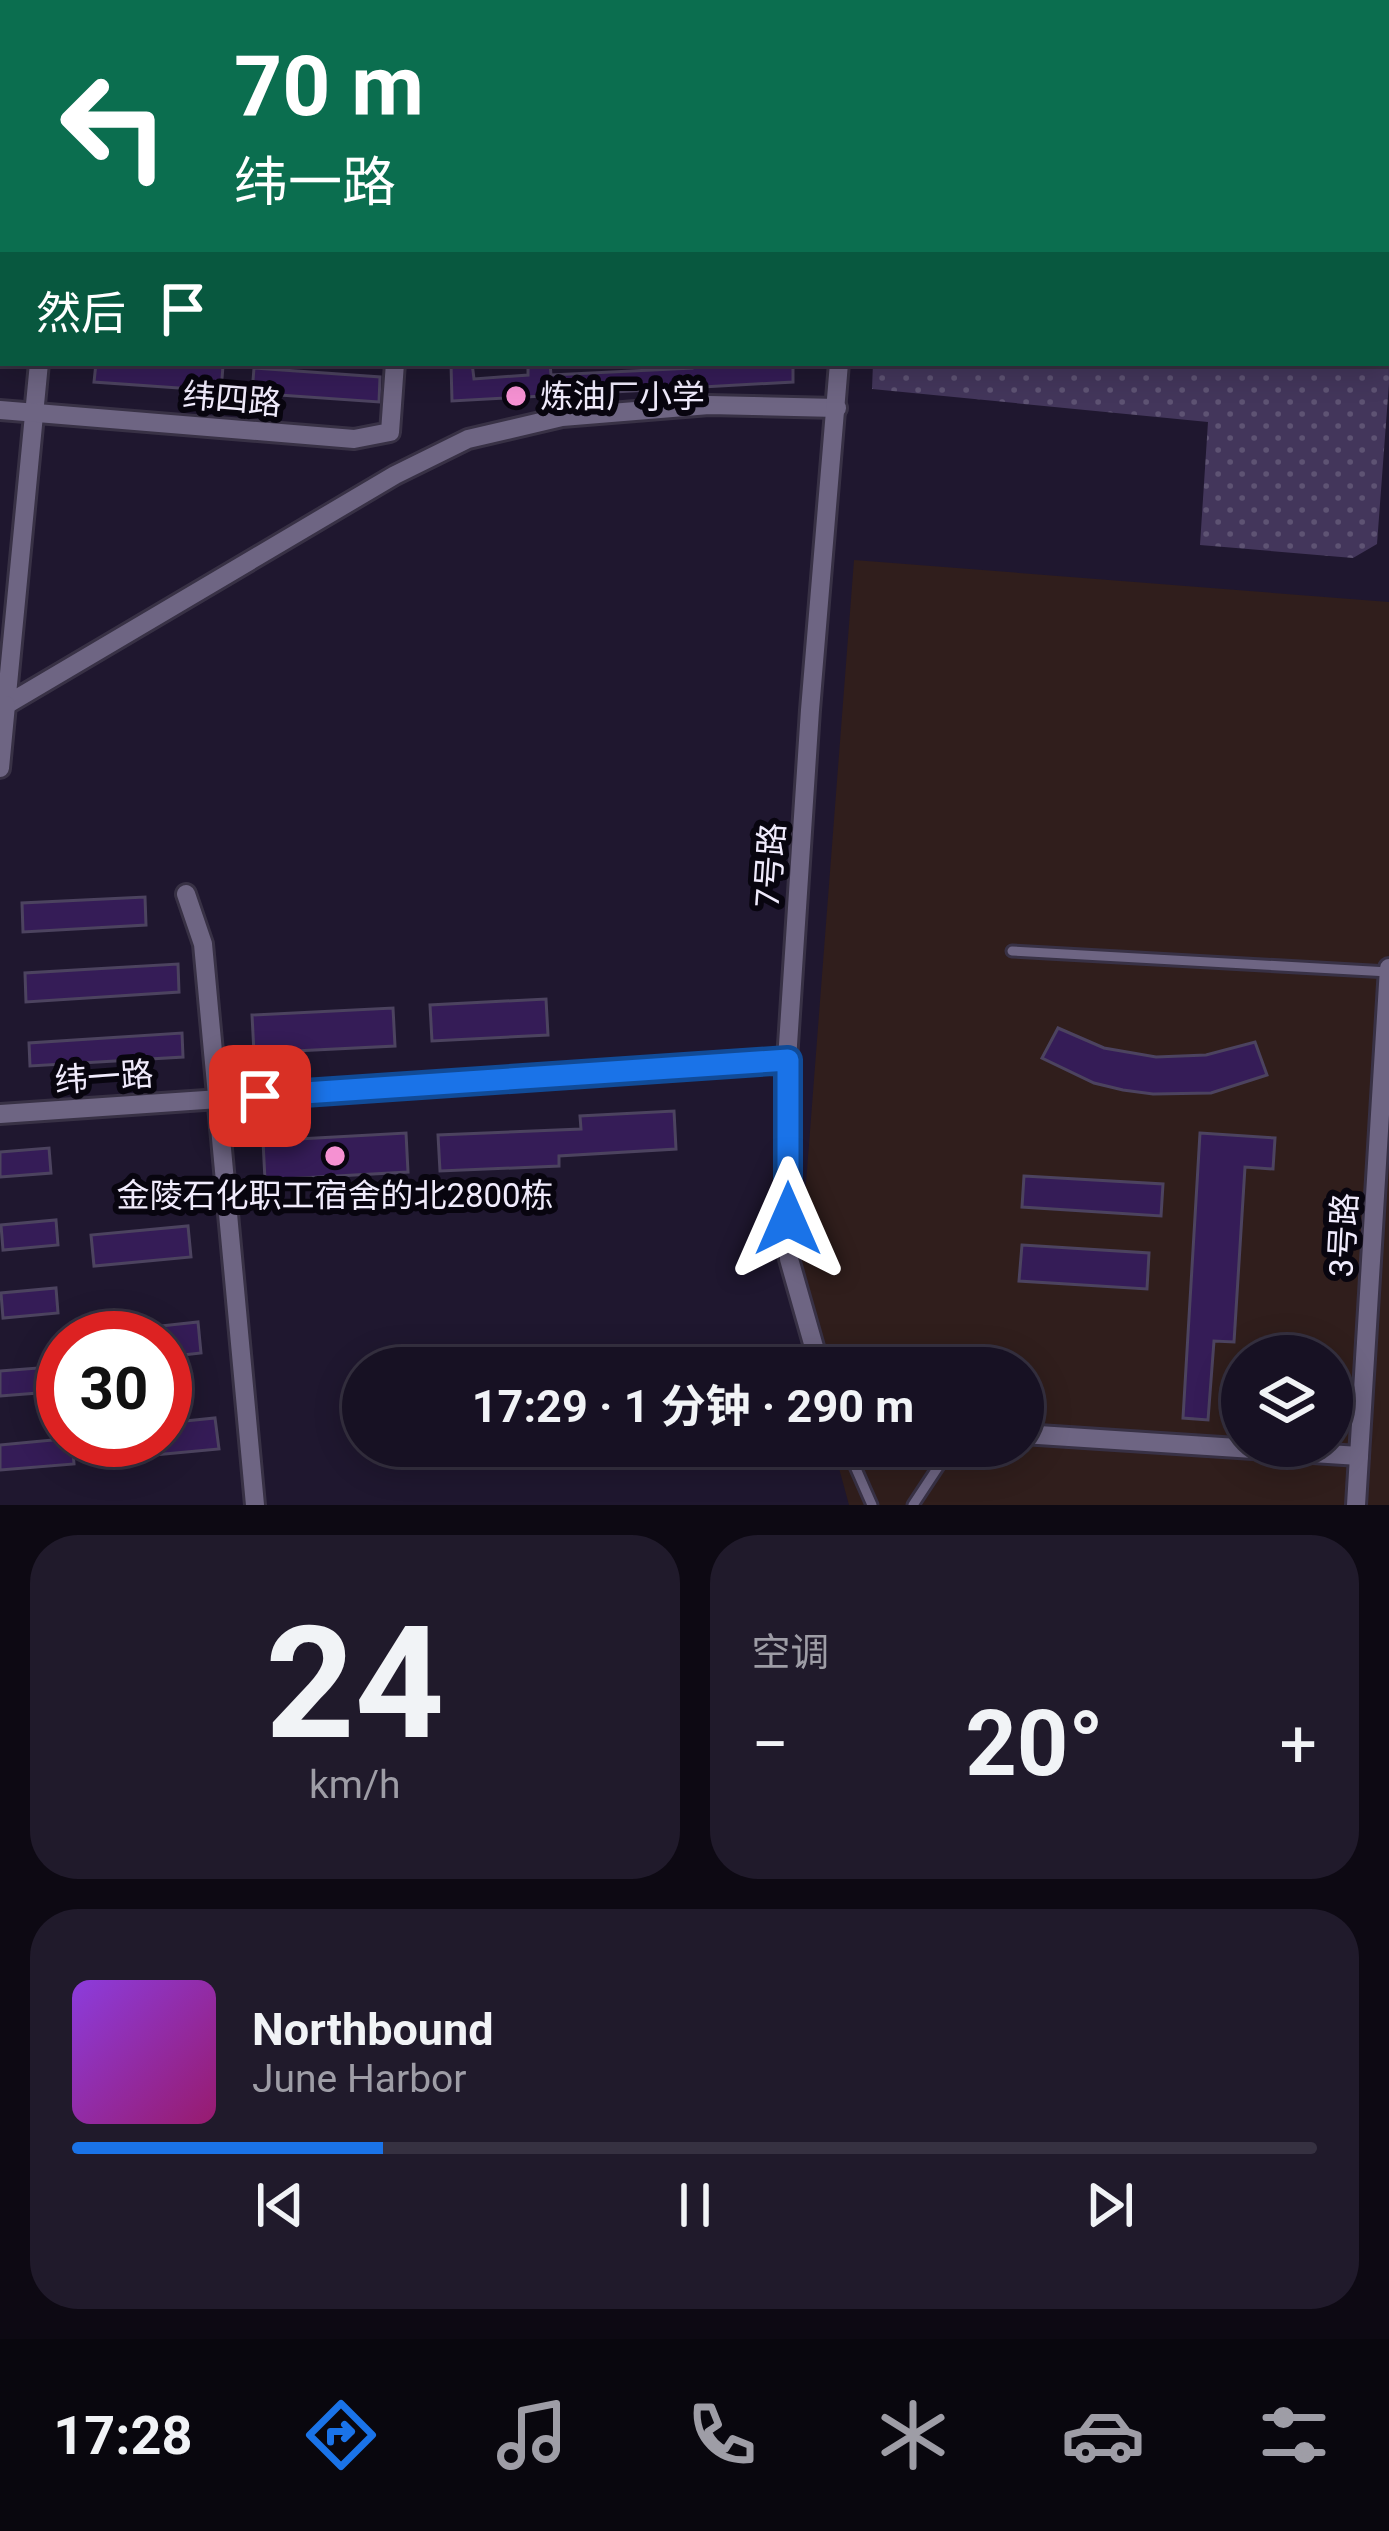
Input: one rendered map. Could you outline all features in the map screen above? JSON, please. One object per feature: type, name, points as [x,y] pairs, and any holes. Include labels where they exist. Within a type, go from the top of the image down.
[{"type":"street","points":[[0,768],[39,366]]},
{"type":"street","name":"纬四路","points":[[0,410],[354,439],[390,432],[395,366]]},
{"type":"street","name":"7号路","points":[[814,1347],[789,1258],[788,1060],[810,710],[839,366]]},
{"type":"street","points":[[3,705],[395,475],[468,439],[562,417],[709,405],[837,408]]},
{"type":"street","points":[[186,894],[203,944],[256,1505]]},
{"type":"street","name":"3号路","points":[[1356,1505],[1389,970]]},
{"type":"street","name":"纬一路","points":[[0,1114],[788,1060]]},
{"type":"street","points":[[1367,1339],[1389,1340]]},
{"type":"street","points":[[1044,1435],[1359,1456]]},
{"type":"lane","points":[[1012,951],[1389,970]]},
{"type":"lane","points":[[855,1467],[872,1505]]},
{"type":"lane","points":[[913,1505],[938,1467]]},
{"type":"shaded area","points":[[873,366],[1389,366],[1377,544],[1353,558],[1200,545],[1208,422],[872,389]]},
{"type":"shaded area","points":[[854,560],[1389,602],[1389,1505],[849,1505],[839,1467],[1044,1467],[1044,1347],[805,1347],[796,1313]]},
{"type":"building","points":[[96,366],[223,366],[221,391],[94,382]]},
{"type":"building","points":[[451,366],[472,366],[474,379],[528,375],[528,366],[550,366],[551,375],[692,366],[793,366],[793,382],[452,401]]},
{"type":"building","points":[[254,368],[380,377],[379,402],[252,393]]},
{"type":"building","points":[[145,897],[146,925],[23,932],[22,903]]},
{"type":"building","points":[[178,964],[179,992],[26,1002],[25,973]]},
{"type":"building","points":[[546,999],[548,1035],[432,1041],[430,1005]]},
{"type":"building","points":[[393,1008],[395,1046],[254,1053],[252,1015]]},
{"type":"building","points":[[1058,1028],[1104,1048],[1156,1057],[1206,1055],[1255,1042],[1267,1075],[1211,1093],[1123,1090],[1094,1083],[1042,1058]]},
{"type":"building","points":[[182,1033],[183,1057],[30,1066],[29,1043]]},
{"type":"building","points":[[674,1111],[676,1149],[559,1156],[559,1166],[440,1171],[438,1135],[581,1129],[580,1116]]},
{"type":"building","name":"金陵石化职工宿舍的北2800栋","points":[[406,1133],[408,1172],[265,1180],[263,1141]]},
{"type":"building","points":[[1200,1133],[1275,1138],[1273,1169],[1245,1167],[1234,1335],[1221,1335],[1221,1341],[1214,1341],[1208,1420],[1183,1418]]},
{"type":"building","points":[[49,1148],[51,1173],[0,1177],[0,1152]]},
{"type":"building","points":[[1024,1176],[1163,1184],[1161,1216],[1022,1207]]},
{"type":"building","points":[[56,1220],[58,1245],[3,1250],[1,1225]]},
{"type":"building","points":[[188,1226],[191,1257],[94,1266],[91,1235]]},
{"type":"building","points":[[1022,1245],[1149,1253],[1147,1289],[1019,1281]]},
{"type":"building","points":[[56,1288],[58,1311],[3,1318],[1,1293]]},
{"type":"building","points":[[198,1322],[201,1353],[192,1354],[192,1323]]},
{"type":"building","points":[[36,1368],[36,1393],[0,1396],[0,1371]]},
{"type":"building","points":[[215,1418],[219,1449],[192,1451],[192,1420]]},
{"type":"building","points":[[36,1442],[37,1467],[0,1470],[0,1445]]},
{"type":"place","name":"炼油厂小学","points":[[516,396]]},
{"type":"place","name":"金陵石化职工宿舍的北2800栋","points":[[335,1156]]},
{"type":"route","points":[[260,1096],[788,1060],[788,1219]]}]
